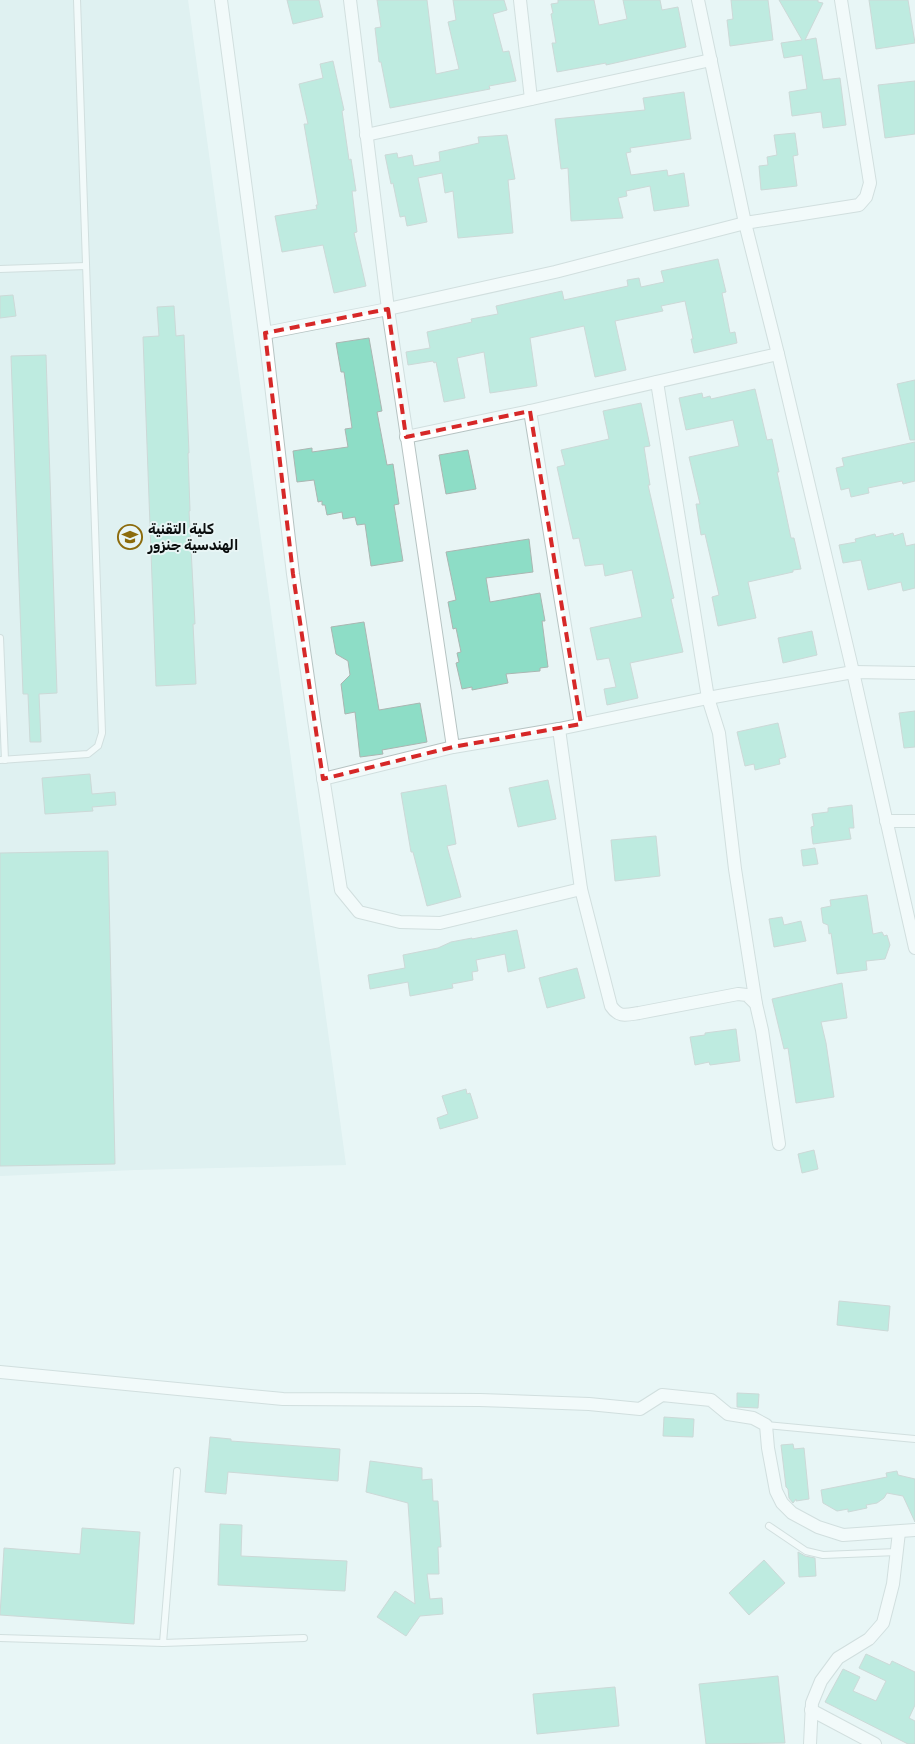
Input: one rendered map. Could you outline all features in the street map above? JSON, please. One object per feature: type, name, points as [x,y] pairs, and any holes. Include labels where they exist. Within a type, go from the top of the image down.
[{"type":"street","points":[[222,0],[265,332],[293,574],[341,890],[359,912],[400,922],[440,923],[581,889]]},
{"type":"street","points":[[350,0],[388,309],[453,747]]},
{"type":"street","points":[[520,0],[531,99]]},
{"type":"street","points":[[698,0],[745,223],[853,672],[915,948]]},
{"type":"street","points":[[265,332],[388,309],[555,272],[745,223],[859,205],[866,196],[870,184],[841,0]]},
{"type":"street","points":[[366,135],[711,60]]},
{"type":"street","points":[[406,437],[530,411],[778,354]]},
{"type":"street","points":[[656,382],[708,698],[719,733],[735,870],[779,1144]]},
{"type":"street","points":[[530,411],[581,724]]},
{"type":"street","points":[[323,779],[453,747],[559,729],[708,698],[853,672],[915,673]]},
{"type":"street","points":[[559,729],[581,889],[610,1006],[616,1013],[622,1015],[738,994],[747,995],[756,1004]]},
{"type":"street","points":[[886,821],[915,821]]},
{"type":"street","points":[[0,1372],[283,1400],[480,1400],[589,1404],[640,1409],[662,1395],[711,1400],[728,1414],[753,1418],[766,1424],[768,1448],[776,1491],[782,1503],[792,1513],[818,1527],[843,1535],[915,1530]]},
{"type":"street","points":[[810,1744],[812,1703],[821,1681],[838,1658],[869,1639],[883,1623],[893,1584],[899,1532]]},
{"type":"street","points":[[811,1710],[875,1744]]},
{"type":"lane","points":[[0,638],[3,760],[81,756],[94,751],[101,740],[77,0]]},
{"type":"lane","points":[[0,269],[86,266]]},
{"type":"lane","points":[[766,1424],[915,1439]]},
{"type":"lane","points":[[163,1643],[177,1471]]},
{"type":"lane","points":[[769,1526],[806,1551],[822,1555],[897,1552]]},
{"type":"lane","points":[[0,1638],[163,1643],[304,1638]]},
{"type":"highlighted area","points":[[388,309],[406,437],[530,411],[581,724],[453,747],[323,779],[293,574],[265,333]]},
{"type":"shaded area","name":"كلية التقنية الهندسية جنزور","points":[[0,0],[188,0],[346,1165],[134,1170],[0,1176]]},
{"type":"building","points":[[287,0],[319,0],[323,17],[293,24]]},
{"type":"building","points":[[377,0],[427,0],[436,74],[459,69],[448,22],[456,20],[453,0],[504,0],[507,10],[493,14],[503,52],[509,51],[516,81],[489,86],[490,89],[390,108],[381,62],[379,62],[375,28],[381,27]]},
{"type":"building","points":[[558,0],[594,0],[599,25],[627,19],[623,0],[660,0],[662,10],[678,7],[686,47],[606,65],[606,63],[557,72],[552,43],[556,43],[551,4],[558,3]]},
{"type":"building","points":[[731,0],[768,0],[773,40],[730,46],[727,20],[733,19]]},
{"type":"building","points":[[779,0],[818,0],[818,2],[823,3],[805,40],[816,38],[823,80],[840,78],[846,125],[823,128],[821,112],[792,116],[789,92],[807,89],[802,55],[784,58],[781,43],[802,40]]},
{"type":"building","points":[[869,0],[908,0],[915,43],[876,49]]},
{"type":"building","points":[[333,61],[344,110],[342,111],[349,160],[351,159],[356,191],[352,191],[357,232],[354,233],[366,286],[334,293],[323,245],[282,252],[275,216],[317,209],[316,205],[318,205],[304,124],[308,124],[299,84],[323,78],[320,64]]},
{"type":"building","points":[[915,81],[915,134],[885,138],[878,85]]},
{"type":"building","points":[[684,92],[691,139],[630,148],[631,152],[626,153],[631,175],[667,170],[668,176],[684,173],[689,206],[654,211],[650,186],[626,191],[627,196],[618,198],[623,218],[571,221],[568,168],[561,169],[555,119],[645,110],[643,98]]},
{"type":"building","points":[[795,133],[798,155],[793,156],[797,186],[761,190],[759,166],[768,165],[767,157],[777,155],[774,135]]},
{"type":"building","points":[[507,135],[515,179],[508,180],[513,233],[458,238],[453,191],[445,193],[442,173],[418,178],[427,222],[407,226],[405,216],[400,217],[385,155],[397,153],[398,158],[412,155],[414,166],[440,161],[439,152],[479,143],[478,137]]},
{"type":"building","points":[[718,259],[726,292],[722,293],[730,333],[735,332],[737,343],[694,353],[685,301],[661,306],[663,311],[615,321],[626,370],[595,377],[584,326],[530,338],[537,386],[490,393],[484,352],[457,358],[465,398],[444,402],[436,362],[408,365],[406,352],[430,348],[427,332],[472,322],[471,319],[498,314],[496,306],[562,291],[564,300],[628,286],[627,280],[639,278],[641,287],[664,282],[661,271]]},
{"type":"building","points":[[13,295],[16,316],[0,318],[0,296]]},
{"type":"building","points":[[174,306],[176,336],[184,335],[196,684],[156,686],[143,337],[159,336],[157,307]]},
{"type":"building","points":[[369,338],[382,411],[377,412],[387,465],[393,464],[399,504],[394,505],[403,561],[371,566],[365,524],[357,525],[355,517],[343,519],[342,512],[327,515],[325,505],[322,505],[322,501],[318,502],[314,480],[297,482],[293,451],[312,448],[312,452],[348,447],[345,429],[352,428],[344,372],[341,372],[336,343]]},
{"type":"building","points":[[46,355],[57,693],[39,694],[41,742],[30,742],[28,694],[23,694],[11,356]]},
{"type":"building","points":[[915,380],[915,440],[910,440],[897,384]]},
{"type":"building","points":[[755,389],[767,440],[772,439],[791,538],[794,538],[801,569],[748,582],[756,618],[718,626],[712,597],[719,595],[705,534],[701,535],[696,504],[700,504],[689,457],[739,446],[733,420],[686,430],[679,398],[702,393],[703,398],[710,396],[711,399]]},
{"type":"building","points":[[641,403],[650,446],[644,447],[650,485],[648,485],[674,598],[671,599],[683,652],[630,663],[638,698],[607,705],[604,689],[616,687],[609,658],[597,660],[590,628],[642,617],[632,570],[605,576],[603,564],[585,566],[579,538],[573,539],[557,467],[565,465],[561,450],[609,439],[603,411]]},
{"type":"building","points":[[915,442],[915,481],[903,484],[902,481],[868,488],[869,493],[851,497],[849,488],[841,490],[836,468],[844,466],[842,458]]},
{"type":"building","points":[[468,450],[476,489],[446,494],[439,455]]},
{"type":"building","points":[[893,533],[894,536],[903,533],[906,546],[915,544],[915,588],[903,591],[901,582],[868,590],[861,560],[843,563],[839,545],[856,542],[855,539],[875,534],[876,537]]},
{"type":"building","points":[[529,539],[533,572],[486,578],[490,602],[540,593],[545,621],[542,621],[548,667],[540,668],[540,671],[506,674],[508,683],[472,690],[472,687],[462,689],[456,663],[459,662],[457,653],[461,652],[456,628],[453,629],[448,602],[456,600],[446,552]]},
{"type":"building","points":[[364,622],[379,710],[420,703],[427,742],[382,750],[383,754],[360,757],[355,712],[345,714],[341,684],[350,675],[348,661],[336,654],[331,627]]},
{"type":"building","points":[[812,631],[817,655],[783,663],[778,638]]},
{"type":"building","points":[[915,711],[915,747],[904,748],[899,713]]},
{"type":"building","points":[[778,723],[786,757],[779,759],[780,764],[755,770],[754,764],[745,766],[737,732]]},
{"type":"building","points":[[90,774],[92,794],[115,792],[116,805],[92,807],[93,811],[45,814],[42,778]]},
{"type":"building","points":[[548,780],[556,819],[518,827],[509,788]]},
{"type":"building","points":[[446,785],[456,844],[447,846],[461,897],[427,906],[413,852],[411,852],[401,793]]},
{"type":"building","points":[[852,805],[854,828],[849,828],[851,839],[813,844],[811,827],[814,826],[812,814],[828,812],[828,808]]},
{"type":"building","points":[[656,836],[660,876],[615,881],[611,840]]},
{"type":"building","points":[[815,848],[818,864],[803,866],[801,850]]},
{"type":"building","points":[[108,851],[115,1164],[0,1166],[0,853]]},
{"type":"building","points":[[867,895],[873,934],[882,932],[884,936],[887,935],[890,945],[885,959],[866,961],[867,970],[837,974],[831,933],[829,934],[828,925],[823,923],[821,908],[831,906],[830,900]]},
{"type":"building","points":[[782,917],[784,925],[801,921],[806,941],[774,947],[769,919]]},
{"type":"building","points":[[517,930],[525,968],[508,972],[505,954],[476,960],[478,971],[472,972],[473,980],[452,984],[453,988],[410,996],[408,982],[370,989],[368,975],[405,968],[403,955],[438,948],[451,942]]},
{"type":"building","points":[[577,968],[585,998],[547,1008],[539,978]]},
{"type":"building","points":[[842,983],[847,1018],[821,1022],[834,1097],[796,1103],[788,1048],[784,1049],[772,999]]},
{"type":"building","points":[[736,1029],[740,1061],[710,1065],[709,1062],[695,1065],[690,1037]]},
{"type":"building","points":[[466,1089],[467,1094],[470,1093],[478,1118],[440,1129],[437,1118],[448,1114],[442,1096]]},
{"type":"building","points":[[814,1150],[818,1169],[802,1173],[798,1154]]},
{"type":"building","points":[[839,1301],[890,1306],[888,1331],[837,1325]]},
{"type":"building","points":[[737,1393],[759,1394],[758,1408],[737,1407]]},
{"type":"building","points":[[664,1417],[694,1419],[693,1437],[663,1436]]},
{"type":"building","points":[[210,1437],[231,1439],[231,1441],[340,1449],[338,1481],[228,1472],[226,1494],[205,1492]]},
{"type":"building","points":[[793,1444],[794,1449],[804,1448],[809,1499],[796,1501],[796,1499],[793,1503],[789,1498],[786,1487],[781,1445]]},
{"type":"building","points":[[370,1461],[422,1468],[422,1480],[432,1479],[433,1501],[438,1501],[441,1547],[438,1547],[439,1574],[427,1574],[430,1599],[442,1598],[443,1614],[420,1616],[406,1636],[377,1617],[395,1591],[415,1604],[408,1503],[366,1492]]},
{"type":"building","points":[[897,1471],[898,1475],[915,1479],[915,1522],[903,1496],[887,1493],[877,1503],[866,1505],[867,1508],[848,1512],[848,1509],[837,1511],[823,1503],[821,1490],[887,1477],[886,1473]]},
{"type":"building","points":[[220,1524],[242,1525],[241,1556],[347,1561],[345,1591],[218,1585]]},
{"type":"building","points":[[82,1528],[140,1532],[134,1624],[0,1615],[4,1548],[80,1554]]},
{"type":"building","points":[[798,1552],[815,1558],[816,1576],[799,1577]]},
{"type":"building","points":[[764,1560],[785,1583],[749,1615],[729,1593]]},
{"type":"building","points":[[866,1654],[890,1665],[892,1661],[915,1672],[915,1705],[909,1718],[915,1721],[915,1744],[908,1744],[825,1702],[843,1669],[860,1677],[853,1691],[876,1701],[886,1681],[859,1668]]},
{"type":"building","points":[[778,1676],[785,1743],[706,1744],[699,1684]]},
{"type":"building","points":[[615,1687],[619,1726],[537,1734],[533,1694]]},
{"type":"place","name":"كلية التقنية الهندسية جنزور","points":[[130,537]]}]
